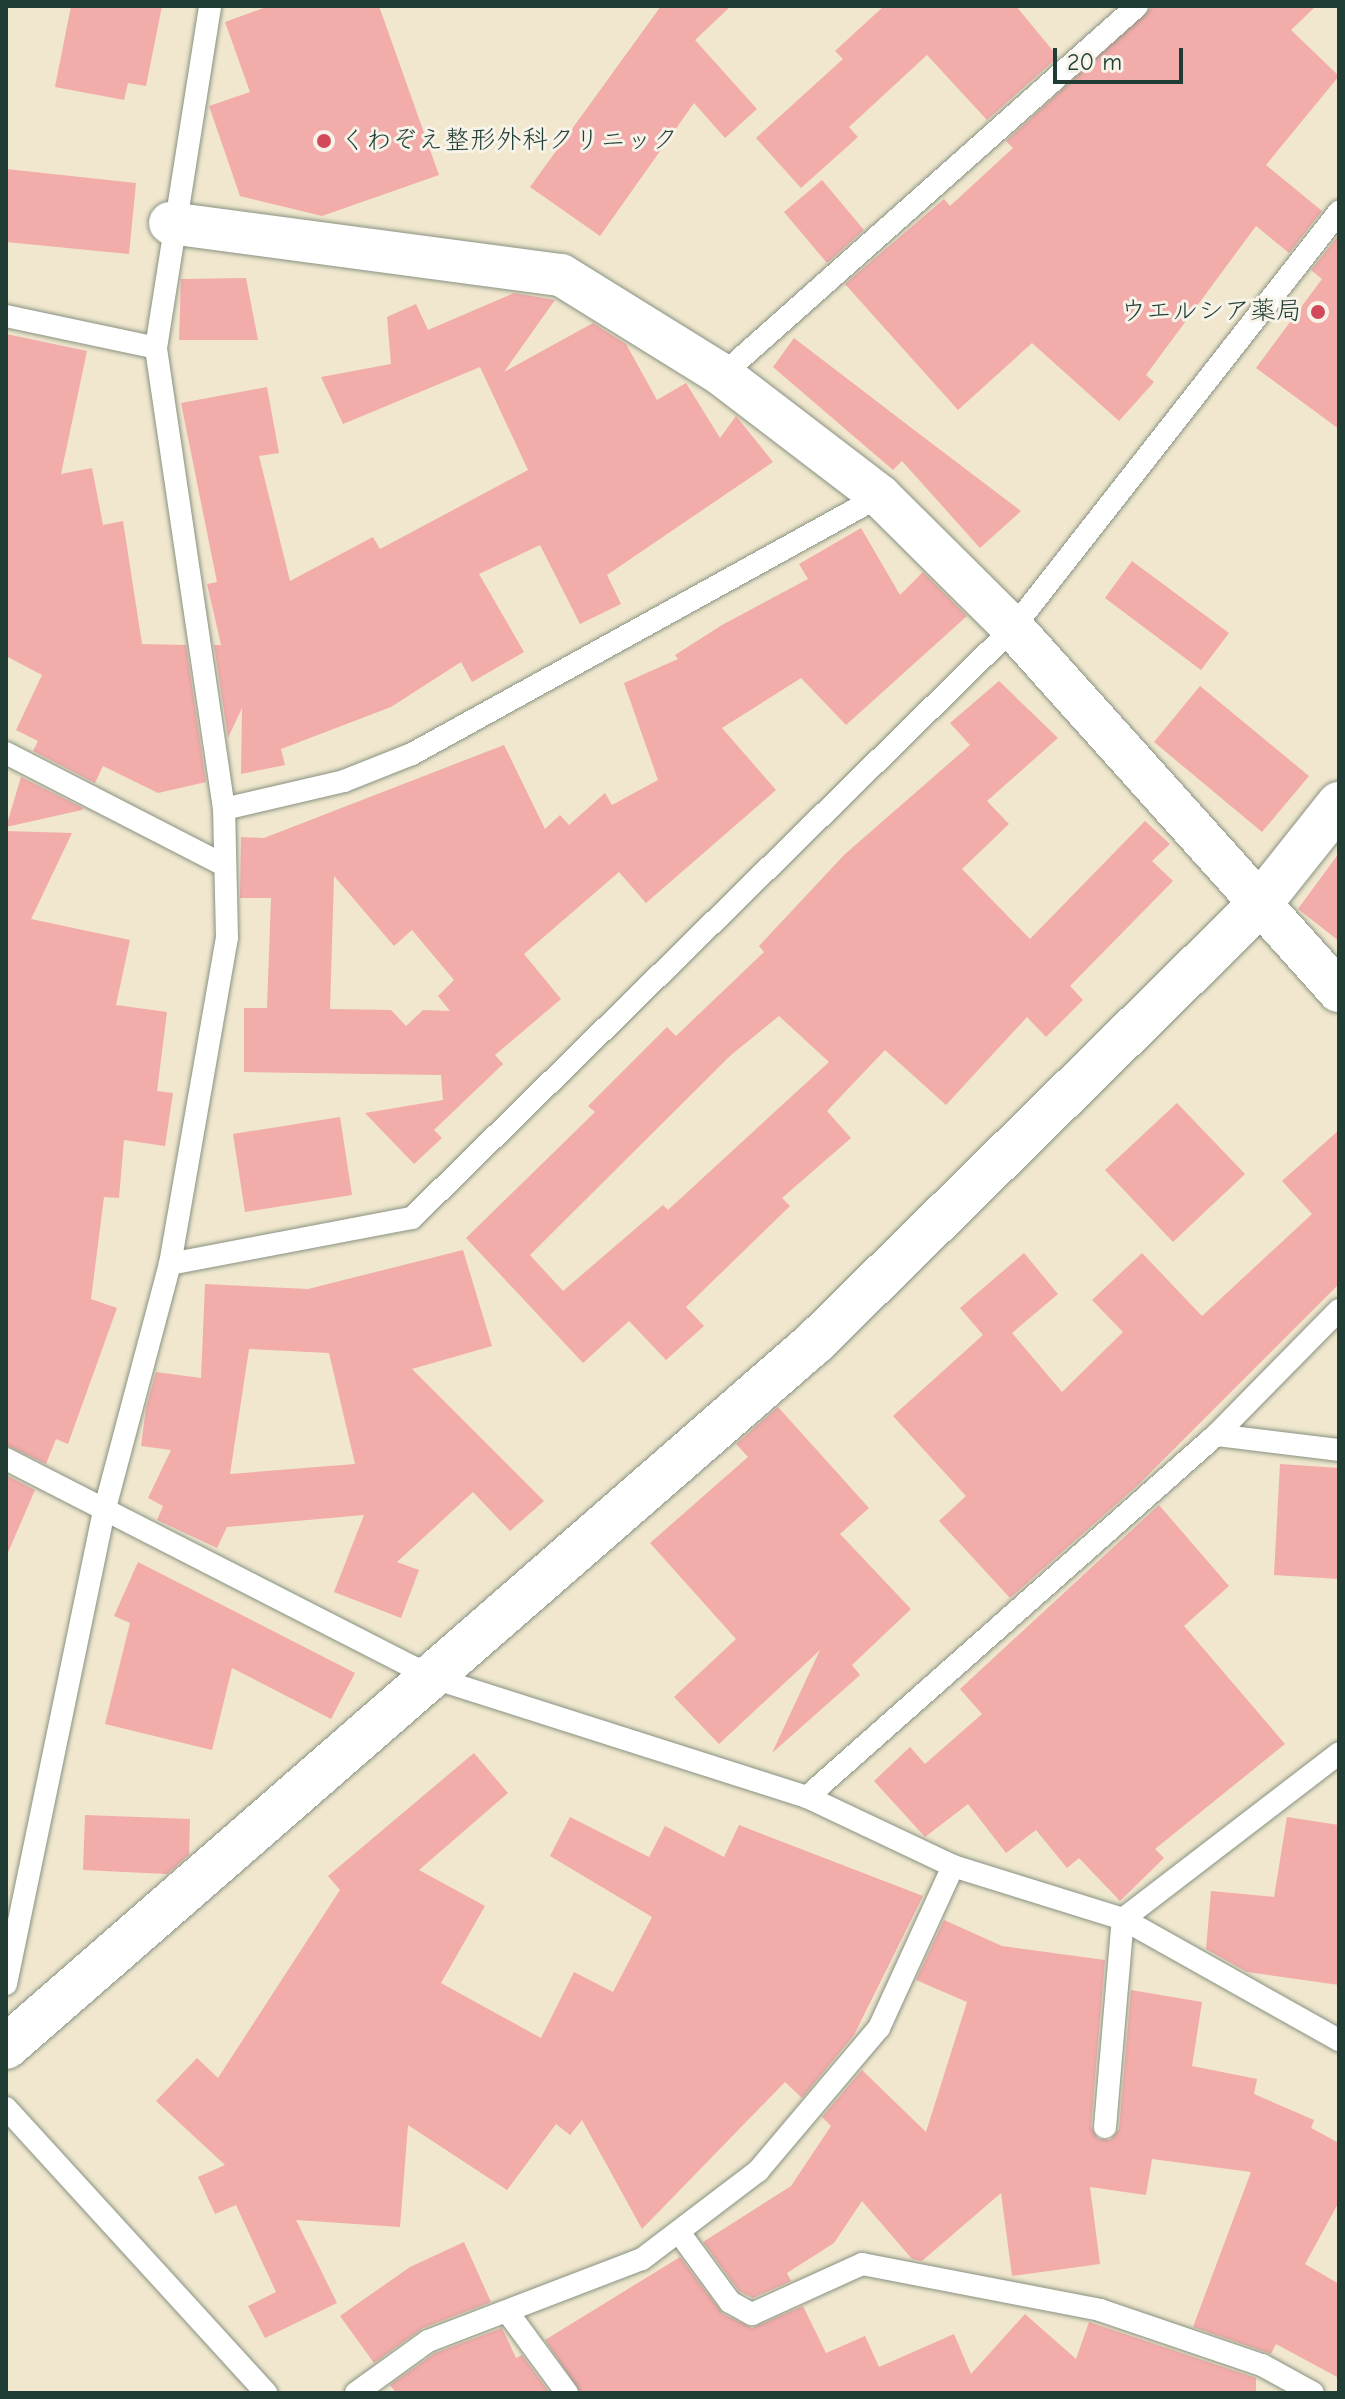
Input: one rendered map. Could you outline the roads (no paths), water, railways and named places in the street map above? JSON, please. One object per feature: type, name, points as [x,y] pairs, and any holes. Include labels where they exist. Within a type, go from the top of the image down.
[{"type":"street","points":[[170,223],[561,275],[722,375],[880,496],[1013,628],[1257,907],[1339,991]]},
{"type":"street","points":[[6,2047],[434,1678],[815,1342],[1257,907],[1339,804]]},
{"type":"lane","points":[[6,1984],[105,1508],[170,1264],[227,938],[220,863],[224,809],[156,348],[170,223],[210,6]]},
{"type":"lane","points":[[722,375],[1137,6]]},
{"type":"lane","points":[[170,1264],[412,1218],[1013,628],[1339,212]]},
{"type":"lane","points":[[6,316],[156,348]]},
{"type":"lane","points":[[224,809],[344,781],[412,754],[880,496]]},
{"type":"lane","points":[[6,753],[220,863]]},
{"type":"lane","points":[[807,1797],[1216,1435],[1339,1310]]},
{"type":"lane","points":[[1216,1435],[1339,1450]]},
{"type":"lane","points":[[6,1459],[434,1678],[807,1797],[953,1866],[1123,1919],[1339,2040]]},
{"type":"lane","points":[[1105,2127],[1123,1919],[1339,1753]]},
{"type":"lane","points":[[356,2393],[428,2341],[509,2314],[681,2235],[758,2171],[879,2028],[953,1866]]},
{"type":"lane","points":[[6,2108],[266,2393]]},
{"type":"lane","points":[[681,2235],[730,2302],[752,2314],[862,2264],[1100,2310],[1262,2365],[1313,2393]]},
{"type":"lane","points":[[509,2314],[567,2393]]},
{"type":"place","name":"くわぞえ整形外科クリニック","points":[[324,141]]},
{"type":"place","name":"ウエルシア薬局","points":[[1318,312]]}]
